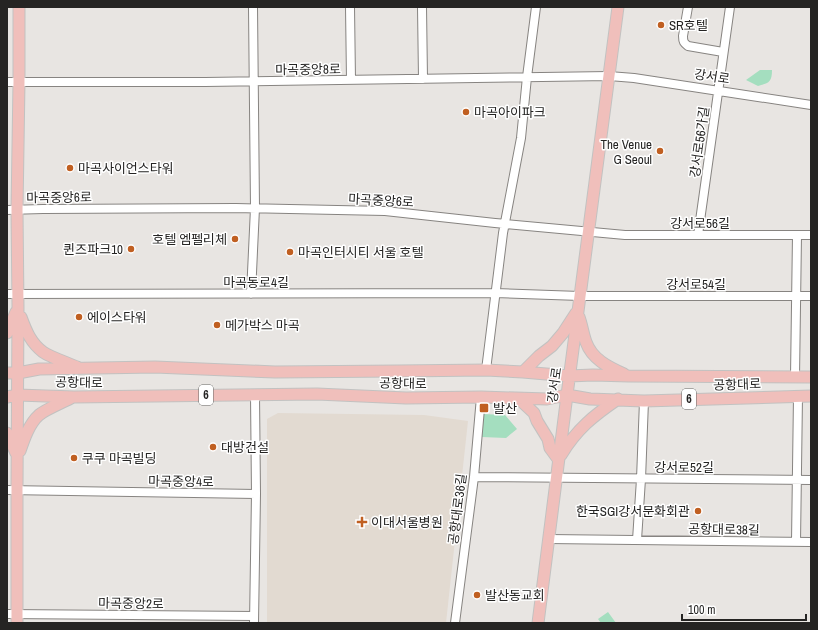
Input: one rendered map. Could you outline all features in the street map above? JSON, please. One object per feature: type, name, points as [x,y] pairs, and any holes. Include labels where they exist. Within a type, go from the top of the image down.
[{"type":"main road","points":[[19,7],[19,82],[12,210],[12,294],[18,307],[25,330],[32,342],[42,351],[81,368]]},
{"type":"main road","name":"강서로","points":[[538,623],[566,395],[618,7]]},
{"type":"main road","points":[[7,333],[18,307]]},
{"type":"main road","points":[[17,457],[12,396],[12,373],[18,307]]},
{"type":"main road","points":[[523,372],[539,356],[552,346],[578,310]]},
{"type":"main road","points":[[578,310],[586,343],[594,354],[608,367],[629,376]]},
{"type":"main road","name":"공항대로","points":[[12,373],[39,369],[156,367],[274,372],[486,370],[569,376],[811,377]]},
{"type":"main road","name":"공항대로","points":[[12,396],[74,397],[317,394],[406,398],[480,397],[547,399],[566,395],[590,399],[644,401],[811,396]]},
{"type":"main road","points":[[14,617],[12,490],[17,457],[26,434],[39,415],[74,397]]},
{"type":"main road","points":[[519,399],[534,413],[548,439],[550,448],[558,459],[569,443],[588,422],[618,400]]},
{"type":"main road","points":[[7,433],[17,457]]},
{"type":"street","points":[[251,294],[255,208],[253,7]]},
{"type":"street","points":[[350,7],[351,80]]},
{"type":"street","points":[[422,7],[423,79]]},
{"type":"street","points":[[486,370],[505,223],[521,138],[536,7]]},
{"type":"street","points":[[688,7],[683,36],[684,44],[723,52]]},
{"type":"street","name":"강서로56가길","points":[[698,235],[730,7]]},
{"type":"street","name":"마곡중앙8로","points":[[7,82],[253,82],[608,76]]},
{"type":"street","name":"강서로","points":[[608,76],[634,78],[811,105]]},
{"type":"street","name":"마곡중앙6로","points":[[12,210],[58,208],[255,208],[385,211],[505,223]]},
{"type":"street","points":[[505,223],[589,232]]},
{"type":"street","name":"강서로56길","points":[[589,232],[625,235],[811,235]]},
{"type":"street","points":[[796,377],[797,235]]},
{"type":"street","points":[[495,293],[580,296]]},
{"type":"street","name":"마곡동로4길","points":[[12,294],[495,293]]},
{"type":"street","name":"강서로54길","points":[[580,296],[811,296]]},
{"type":"street","points":[[255,395],[256,494]]},
{"type":"street","points":[[796,542],[798,396]]},
{"type":"street","name":"공항대로36길","points":[[455,623],[474,477],[480,397]]},
{"type":"street","points":[[637,540],[644,401]]},
{"type":"street","points":[[474,477],[556,478]]},
{"type":"street","name":"강서로52길","points":[[556,478],[811,480]]},
{"type":"street","name":"마곡중앙4로","points":[[12,490],[256,494]]},
{"type":"street","name":"마곡중앙2로","points":[[14,617],[254,620],[256,494]]},
{"type":"street","name":"공항대로38길","points":[[548,539],[811,542]]},
{"type":"shaded area","name":"이대서울병원","points":[[278,413],[424,415],[468,421],[446,623],[267,623],[267,419]]},
{"type":"green space","points":[[760,70],[772,70],[769,82],[758,86],[746,80]]},
{"type":"green space","points":[[483,414],[505,415],[517,429],[506,438],[482,437]]},
{"type":"green space","points":[[608,612],[616,623],[601,623],[598,619]]},
{"type":"place","name":"SR호텔","points":[[661,25]]},
{"type":"place","name":"마곡아이파크","points":[[466,112]]},
{"type":"place","name":"The Venue G Seoul","points":[[660,151]]},
{"type":"place","name":"마곡사이언스타워","points":[[70,168]]},
{"type":"place","name":"호텔 엠펠리체","points":[[235,239]]},
{"type":"place","name":"퀸즈파크10","points":[[131,249]]},
{"type":"place","name":"마곡인터시티 서울 호텔","points":[[290,252]]},
{"type":"place","name":"에이스타워","points":[[79,317]]},
{"type":"place","name":"메가박스 마곡","points":[[217,325]]},
{"type":"place","name":"발산","points":[[484,408]]},
{"type":"place","name":"대방건설","points":[[213,447]]},
{"type":"place","name":"쿠쿠 마곡빌딩","points":[[74,458]]},
{"type":"place","name":"한국SGI강서문화회관","points":[[698,511]]},
{"type":"place","name":"이대서울병원","points":[[362,522]]},
{"type":"place","name":"발산동교회","points":[[477,595]]}]
